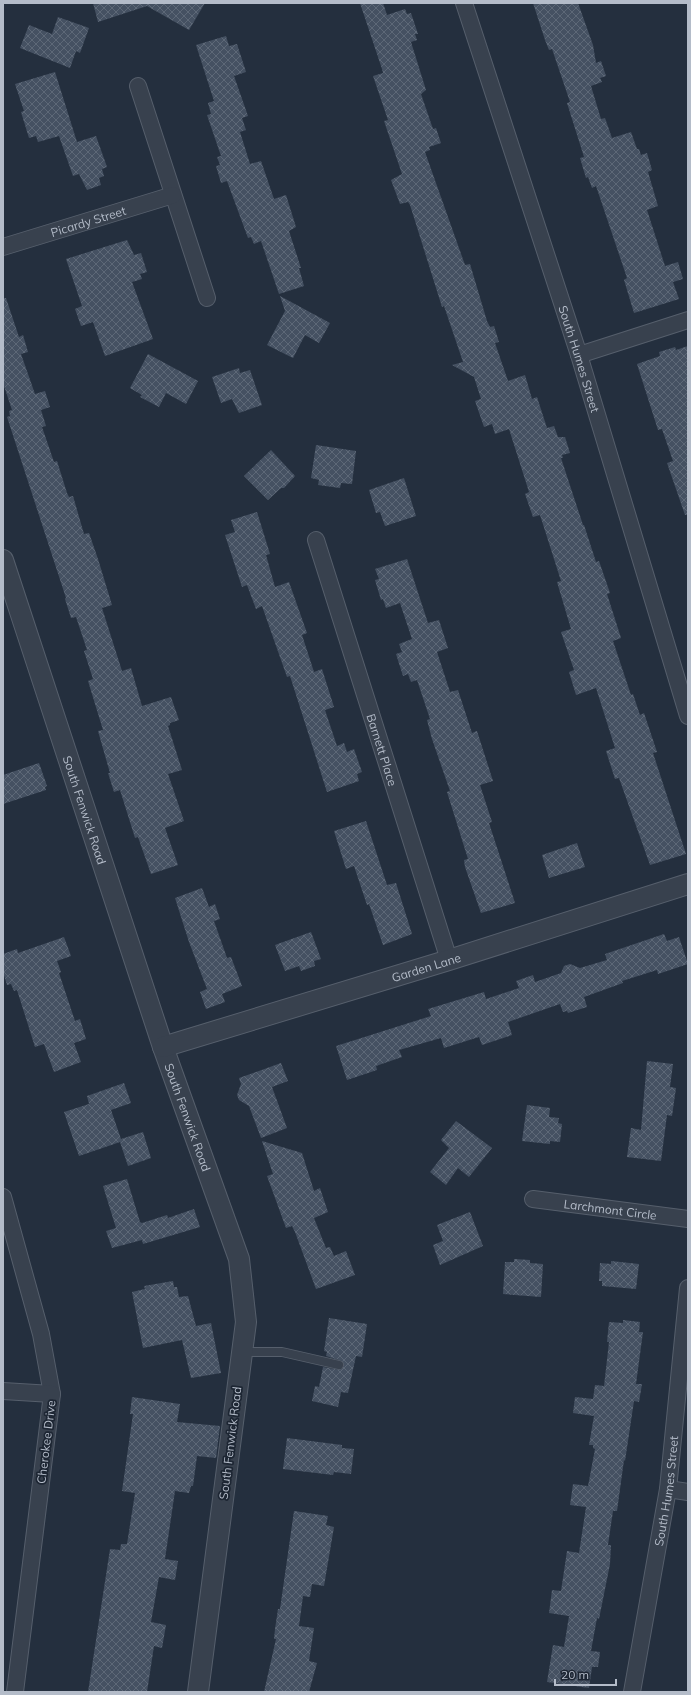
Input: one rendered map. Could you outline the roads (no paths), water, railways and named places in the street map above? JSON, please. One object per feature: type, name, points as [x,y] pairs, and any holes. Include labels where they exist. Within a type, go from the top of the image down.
[{"type":"street","name":"South Humes Street","points":[[464,3],[579,355],[688,716]]},
{"type":"street","points":[[138,86],[207,298]]},
{"type":"street","name":"Picardy Street","points":[[3,247],[173,195]]},
{"type":"street","points":[[579,355],[688,320]]},
{"type":"street","name":"Barnett Place","points":[[316,540],[449,960]]},
{"type":"street","name":"South Fenwick Road","points":[[3,560],[163,1046],[239,1259],[246,1322],[198,1692]]},
{"type":"street","name":"Garden Lane","points":[[163,1046],[449,960],[688,884]]},
{"type":"street","name":"Cherokee Drive","points":[[3,1197],[41,1334],[52,1394],[15,1692]]},
{"type":"street","name":"Larchmont Circle","points":[[533,1199],[688,1219]]},
{"type":"street","name":"South Humes Street","points":[[632,1692],[668,1489],[688,1288]]},
{"type":"street","points":[[3,1391],[52,1394]]},
{"type":"street","points":[[668,1489],[688,1492]]},
{"type":"lane","points":[[241,1352],[282,1352],[339,1365]]}]
